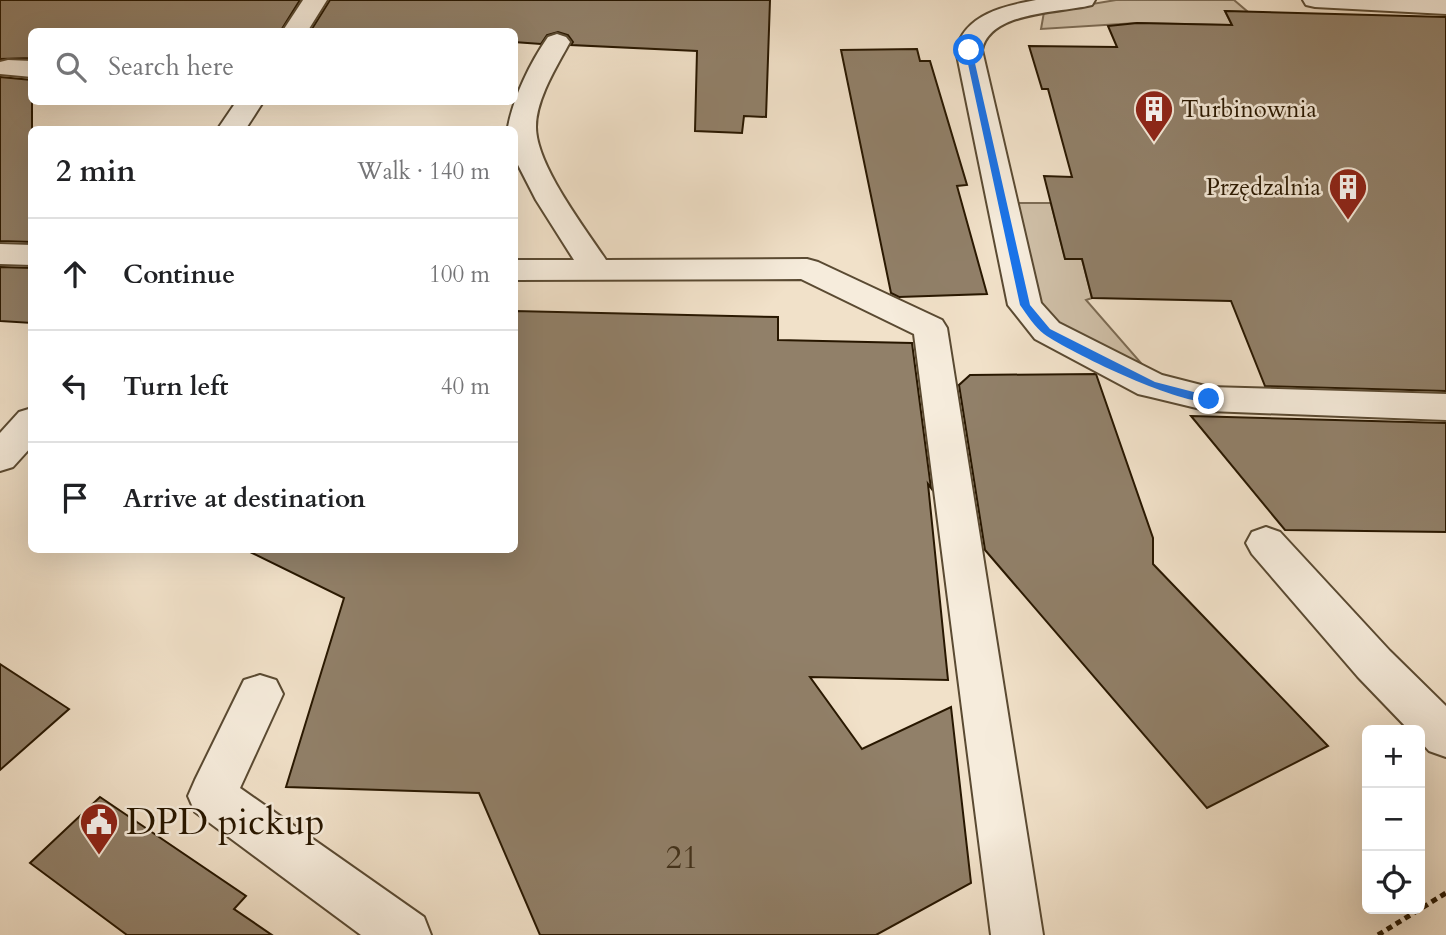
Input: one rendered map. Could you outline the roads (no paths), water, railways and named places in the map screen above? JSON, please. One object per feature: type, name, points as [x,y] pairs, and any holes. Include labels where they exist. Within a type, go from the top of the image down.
[{"type":"lane","points":[[297,28],[315,0]]},
{"type":"lane","points":[[1083,0],[1010,14],[985,25],[972,36],[969,50],[1025,305],[1031,314],[1047,331],[1151,385],[1176,393],[1209,399],[1446,407]]},
{"type":"lane","points":[[1315,0],[1344,4],[1446,7]]},
{"type":"lane","points":[[557,42],[541,69],[522,128],[533,169],[597,270]]},
{"type":"lane","points":[[234,126],[247,105]]},
{"type":"lane","points":[[0,254],[28,255]]},
{"type":"lane","points":[[518,270],[807,269],[930,328],[1017,935]]},
{"type":"lane","points":[[0,457],[28,426]]},
{"type":"lane","points":[[1266,543],[1374,664],[1446,737]]},
{"type":"lane","points":[[260,694],[212,796],[405,935]]},
{"type":"place","name":"Turbinownia","points":[[1154,143]]},
{"type":"place","name":"Przędzalnia","points":[[1348,221]]},
{"type":"place","name":"DPD pickup","points":[[99,856]]}]
